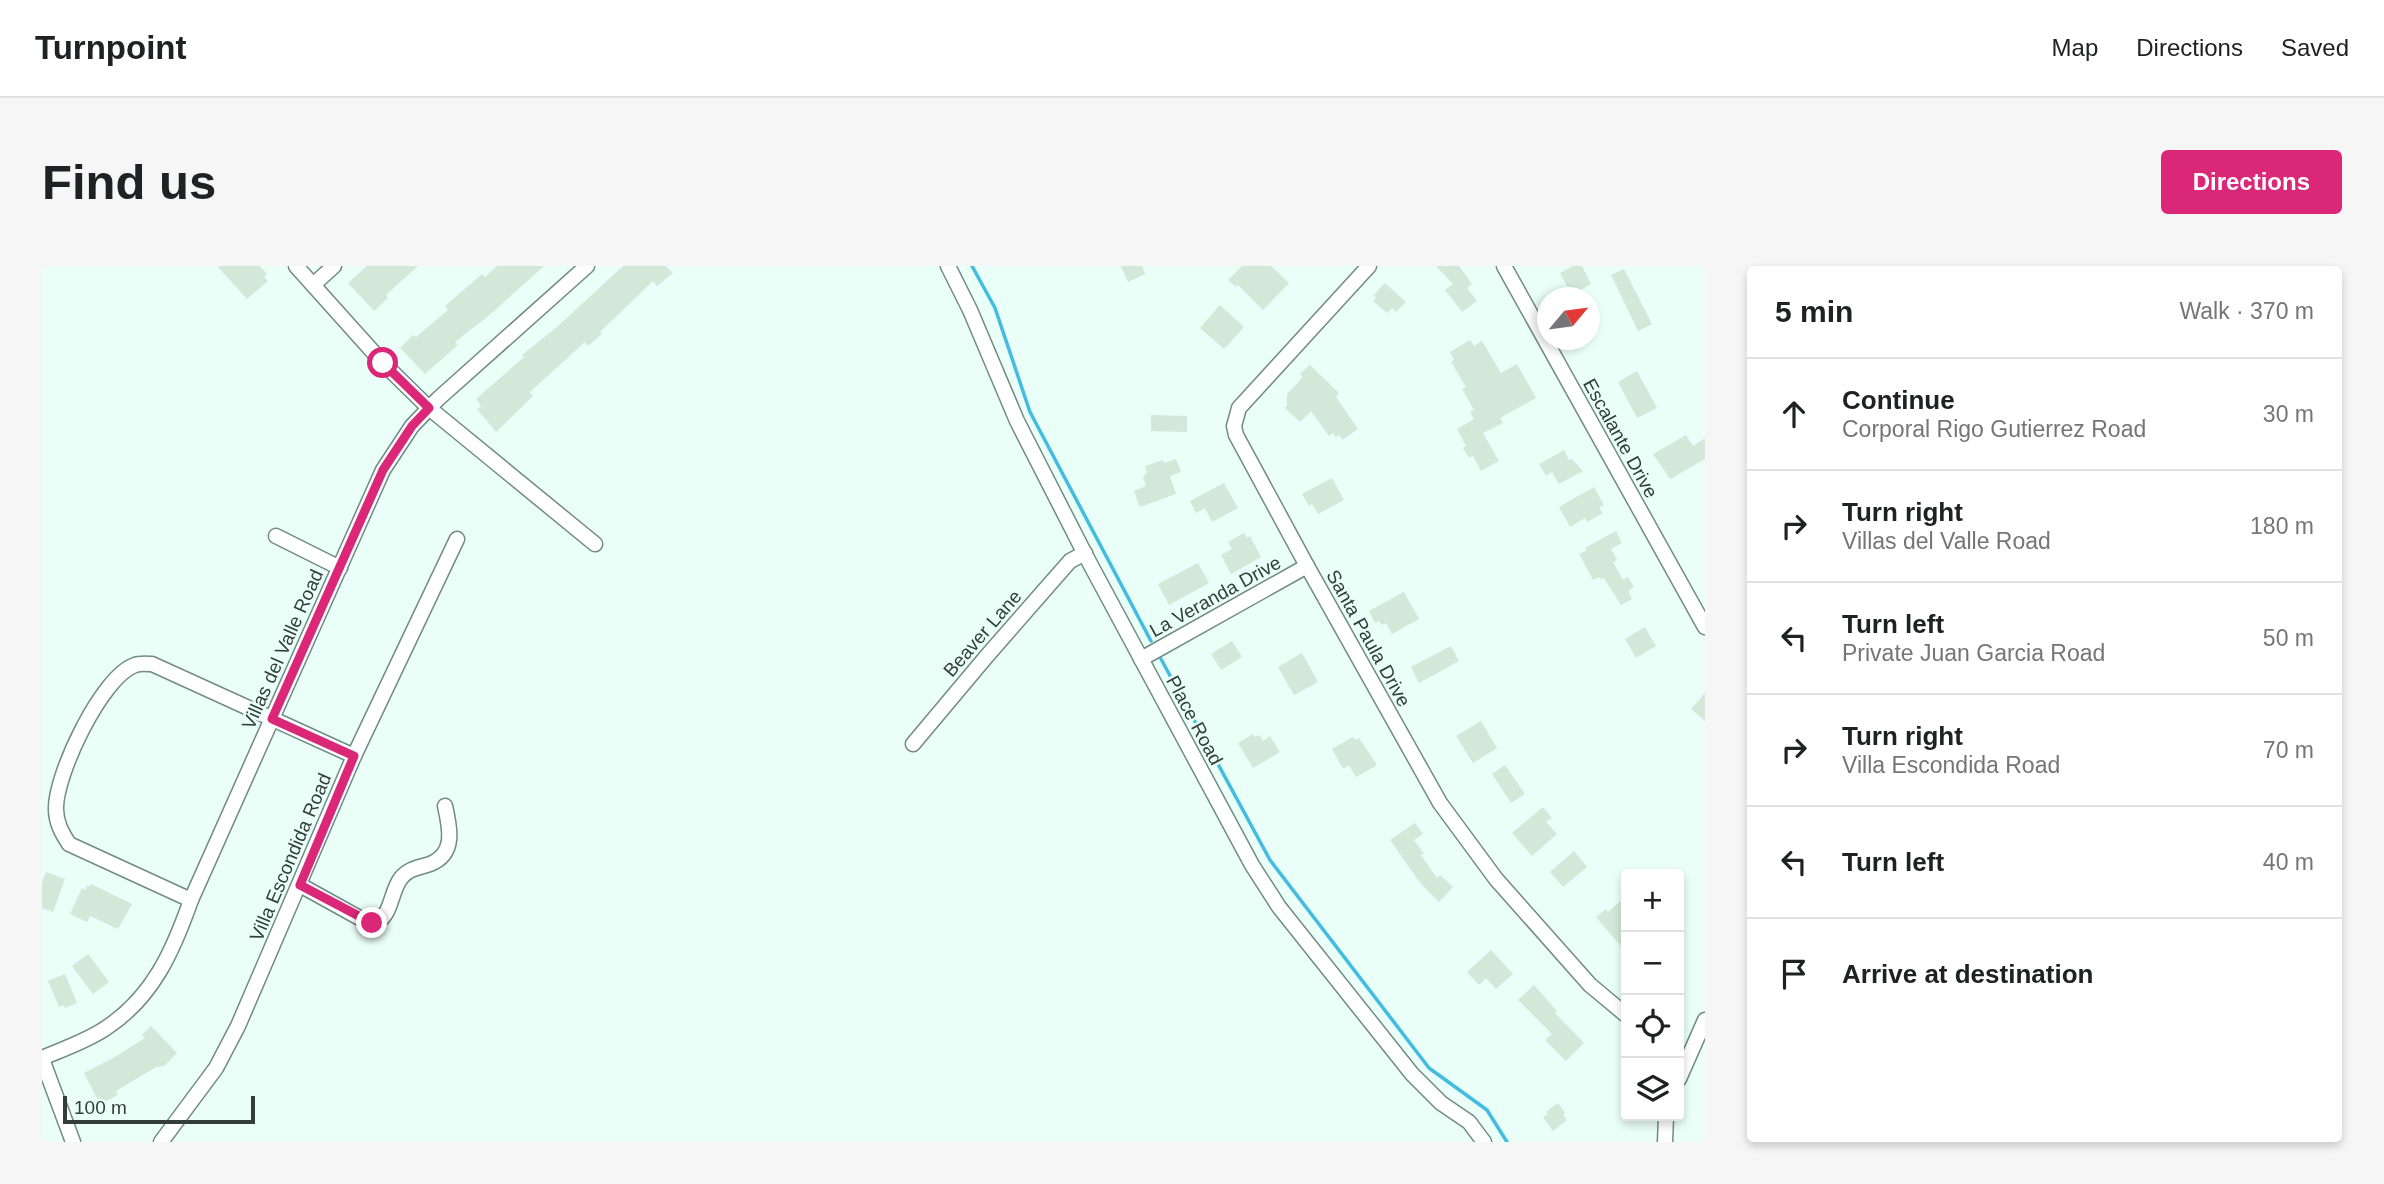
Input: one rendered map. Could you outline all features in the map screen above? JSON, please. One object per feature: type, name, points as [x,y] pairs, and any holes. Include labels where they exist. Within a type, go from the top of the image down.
[{"type":"street","points":[[296,266],[383,363],[429,408],[595,544]]},
{"type":"street","points":[[313,285],[334,266]]},
{"type":"street","name":"Villas del Valle Road","points":[[42,1058],[104,1029],[132,1008],[151,985],[176,944],[191,900],[383,470],[412,426],[587,266]]},
{"type":"street","name":"Place Road","points":[[948,266],[970,310],[1017,421],[1233,832],[1279,907],[1412,1074],[1441,1103],[1469,1122],[1484,1142]]},
{"type":"street","name":"Santa Paula Drive","points":[[1369,266],[1238,408],[1234,426],[1236,435],[1424,776],[1470,846],[1590,985],[1621,1011]]},
{"type":"street","name":"Escalante Drive","points":[[1504,266],[1705,627]]},
{"type":"street","points":[[276,537],[340,568]]},
{"type":"street","name":"Villa Escondida Road","points":[[161,1142],[221,1057],[238,1026],[354,756],[457,539]]},
{"type":"street","name":"Beaver Lane","points":[[913,744],[1070,561],[1085,554]]},
{"type":"street","name":"La Veranda Drive","points":[[1141,659],[1307,566]]},
{"type":"street","points":[[191,900],[69,844],[59,829],[55,808],[70,752],[101,697],[120,674],[136,664],[152,664],[354,756]]},
{"type":"street","points":[[300,885],[365,921],[378,922],[386,912],[400,880],[410,870],[435,861],[447,852],[450,834],[445,806]]},
{"type":"street","points":[[1684,1049],[1705,1020]]},
{"type":"street","points":[[42,1058],[74,1142]]},
{"type":"street","points":[[1665,1142],[1666,1121]]},
{"type":"building","points":[[217,266],[260,266],[267,274],[264,277],[268,281],[247,299]]},
{"type":"building","points":[[367,266],[418,266],[386,295],[388,298],[374,311],[348,283]]},
{"type":"building","points":[[497,266],[544,266],[455,342],[458,345],[425,374],[400,348],[413,335],[416,337],[448,310],[445,306],[482,274],[485,277]]},
{"type":"building","points":[[623,266],[666,266],[673,273],[657,286],[653,281],[600,332],[602,334],[588,346],[585,342],[530,392],[533,396],[496,432],[477,409],[481,406],[476,399]]},
{"type":"building","points":[[1121,266],[1142,266],[1145,274],[1128,282]]},
{"type":"building","points":[[1242,266],[1271,266],[1289,283],[1263,310],[1238,285],[1236,287],[1228,280]]},
{"type":"building","points":[[1436,266],[1459,266],[1472,284],[1467,288],[1477,301],[1462,312],[1445,290],[1453,284]]},
{"type":"building","points":[[1573,266],[1582,266],[1591,284],[1586,287],[1567,287],[1560,273]]},
{"type":"building","points":[[1624,269],[1652,324],[1638,331],[1611,275]]},
{"type":"building","points":[[1385,283],[1406,302],[1396,312],[1392,308],[1387,313],[1373,301],[1376,298],[1374,295]]},
{"type":"building","points":[[1220,305],[1244,327],[1224,349],[1200,328]]},
{"type":"building","points":[[1470,340],[1474,346],[1482,341],[1501,373],[1517,364],[1536,398],[1500,418],[1503,423],[1483,433],[1499,461],[1481,471],[1473,456],[1469,458],[1463,448],[1466,446],[1457,429],[1474,419],[1470,412],[1474,410],[1462,389],[1466,387],[1451,362],[1454,360],[1450,352]]},
{"type":"building","points":[[1310,365],[1339,393],[1336,397],[1358,429],[1342,440],[1339,435],[1336,438],[1333,433],[1329,436],[1311,411],[1300,422],[1285,408],[1287,394],[1303,377],[1300,374]]},
{"type":"building","points":[[1637,371],[1657,408],[1637,418],[1618,382]]},
{"type":"building","points":[[1151,415],[1187,416],[1187,432],[1151,431]]},
{"type":"building","points":[[1686,435],[1693,446],[1705,438],[1705,459],[1670,479],[1653,454]]},
{"type":"building","points":[[1564,450],[1569,460],[1572,459],[1583,471],[1559,484],[1552,472],[1546,476],[1539,464]]},
{"type":"building","points":[[1176,459],[1181,472],[1170,476],[1176,494],[1140,507],[1134,491],[1146,486],[1143,478],[1147,472],[1145,466]]},
{"type":"building","points":[[1332,478],[1344,500],[1318,514],[1302,494]]},
{"type":"building","points":[[1224,483],[1238,508],[1212,522],[1205,508],[1196,513],[1190,501]]},
{"type":"building","points":[[1594,487],[1604,505],[1599,508],[1603,513],[1587,522],[1585,518],[1570,527],[1559,507]]},
{"type":"building","points":[[1616,531],[1622,543],[1611,549],[1617,560],[1613,562],[1623,580],[1628,577],[1634,587],[1628,591],[1632,599],[1621,605],[1604,578],[1593,580],[1579,554]]},
{"type":"building","points":[[1244,533],[1247,538],[1250,536],[1261,557],[1231,574],[1221,555],[1232,549],[1228,542]]},
{"type":"building","points":[[1198,563],[1209,583],[1169,605],[1158,584]]},
{"type":"building","points":[[1404,592],[1419,619],[1392,634],[1386,623],[1375,623],[1369,611]]},
{"type":"building","points":[[1645,627],[1656,646],[1636,658],[1625,639]]},
{"type":"building","points":[[1232,641],[1242,657],[1221,670],[1211,654]]},
{"type":"building","points":[[1451,646],[1459,661],[1419,683],[1411,667]]},
{"type":"building","points":[[1302,653],[1318,682],[1294,695],[1278,667]]},
{"type":"building","points":[[1705,693],[1705,721],[1691,709]]},
{"type":"building","points":[[1481,721],[1497,748],[1473,763],[1456,736]]},
{"type":"building","points":[[1253,734],[1255,737],[1259,735],[1263,741],[1270,736],[1280,752],[1253,768],[1238,743]]},
{"type":"building","points":[[1353,737],[1355,740],[1359,738],[1377,765],[1356,777],[1349,765],[1343,769],[1332,749]]},
{"type":"building","points":[[1505,765],[1525,794],[1511,803],[1492,774]]},
{"type":"building","points":[[1543,807],[1552,818],[1546,822],[1557,834],[1532,856],[1512,833]]},
{"type":"building","points":[[1415,823],[1423,834],[1414,840],[1424,854],[1421,855],[1437,878],[1440,875],[1453,887],[1439,902],[1421,884],[1390,840]]},
{"type":"building","points":[[1574,851],[1587,867],[1563,887],[1550,872]]},
{"type":"building","points":[[46,872],[65,879],[53,912],[42,908],[42,882]]},
{"type":"building","points":[[91,884],[132,904],[118,929],[90,916],[87,922],[70,914],[82,888],[85,890],[87,885]]},
{"type":"building","points":[[1621,900],[1621,946],[1596,917],[1606,909],[1608,912]]},
{"type":"building","points":[[1491,950],[1513,974],[1496,989],[1486,978],[1479,985],[1467,972]]},
{"type":"building","points":[[88,954],[109,982],[93,994],[72,966]]},
{"type":"building","points":[[65,974],[77,1003],[65,1008],[64,1005],[59,1007],[48,981]]},
{"type":"building","points":[[1534,985],[1557,1011],[1555,1013],[1584,1043],[1566,1061],[1545,1040],[1552,1034],[1518,1000]]},
{"type":"building","points":[[151,1026],[177,1053],[164,1066],[156,1067],[116,1091],[118,1095],[100,1104],[84,1073],[145,1038],[142,1035]]},
{"type":"building","points":[[1558,1103],[1567,1120],[1553,1131],[1543,1117]]},
{"type":"waterway","points":[[972,266],[995,308],[1030,412],[1151,641]]},
{"type":"waterway","points":[[1161,659],[1270,860],[1429,1068],[1487,1110],[1507,1142]]},
{"type":"route","points":[[372,923],[300,885],[354,756],[272,719],[383,470],[412,426],[429,408],[383,363]]}]
